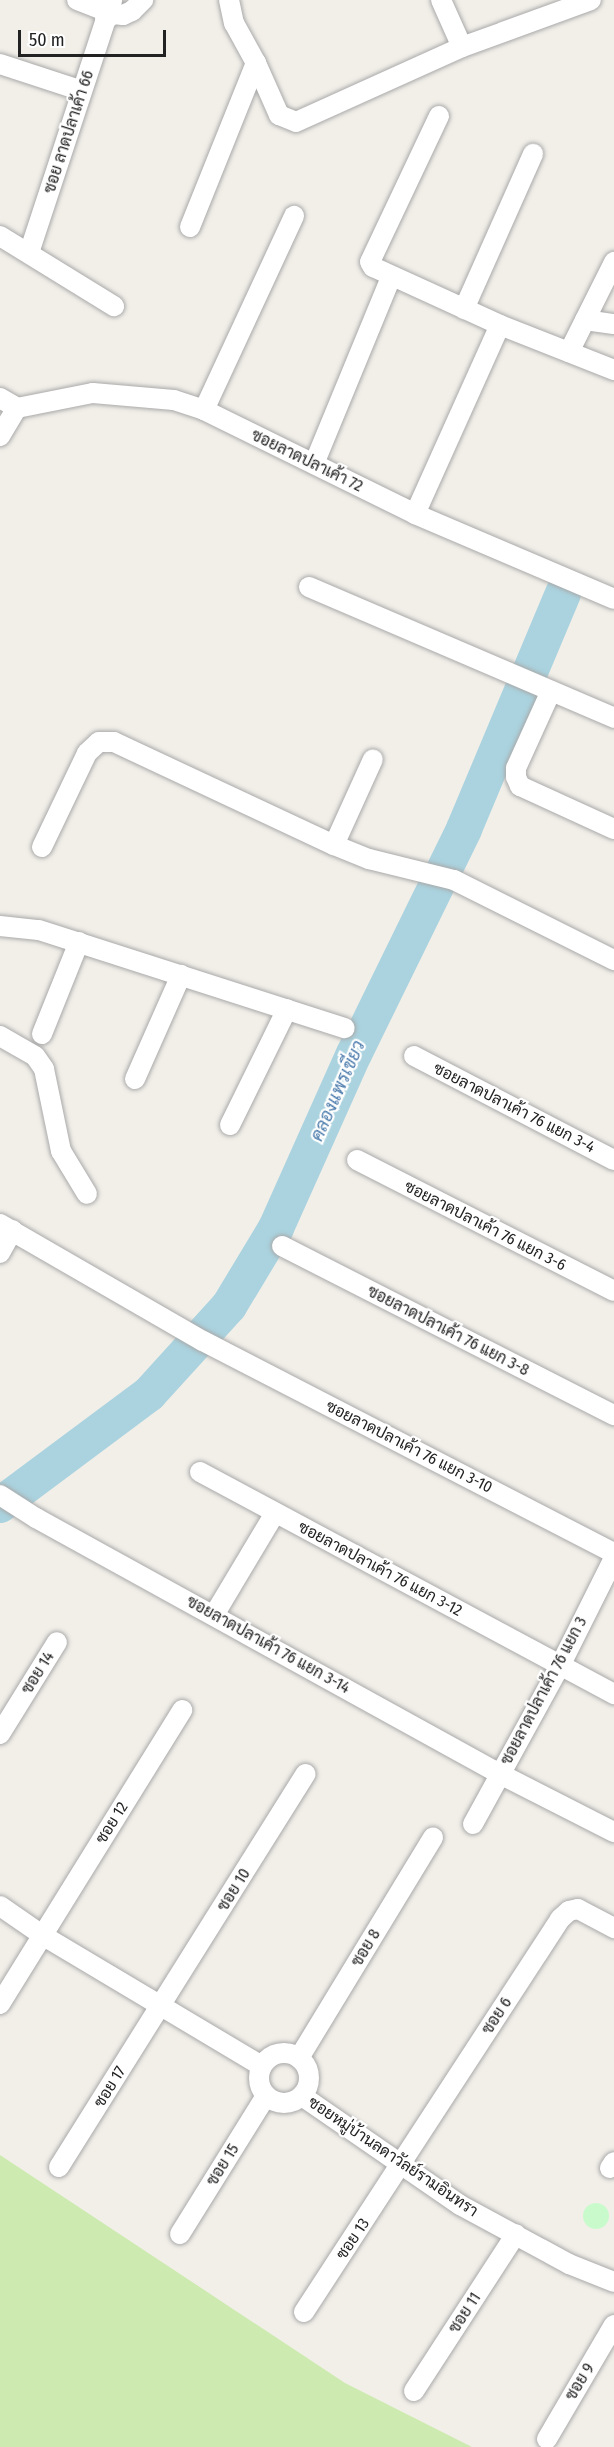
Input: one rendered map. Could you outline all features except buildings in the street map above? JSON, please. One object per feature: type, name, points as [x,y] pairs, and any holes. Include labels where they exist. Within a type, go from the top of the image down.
[{"type":"street","points":[[77,0],[108,10],[113,14],[123,15],[132,11],[143,0]]},
{"type":"street","points":[[229,0],[234,23],[256,63],[279,115],[296,122],[462,47],[591,0]]},
{"type":"street","points":[[441,0],[462,47]]},
{"type":"street","name":"ซอย ลาดปลาเค้า 66","points":[[28,253],[108,10]]},
{"type":"street","points":[[190,227],[256,63]]},
{"type":"street","points":[[0,64],[82,91]]},
{"type":"street","points":[[439,116],[370,262],[377,271],[390,277],[500,325],[614,370]]},
{"type":"street","points":[[464,309],[533,154]]},
{"type":"street","points":[[204,410],[294,216]]},
{"type":"street","points":[[0,236],[114,306]]},
{"type":"street","points":[[569,352],[614,262]]},
{"type":"street","points":[[314,465],[390,277]]},
{"type":"street","points":[[585,320],[614,324]]},
{"type":"street","points":[[415,514],[500,325]]},
{"type":"street","name":"ซอยลาดปลาเค้า 72","points":[[17,408],[93,393],[174,400],[204,410],[415,514],[614,598]]},
{"type":"street","points":[[0,398],[17,408],[0,436]]},
{"type":"street","points":[[309,587],[614,718]]},
{"type":"street","points":[[551,691],[516,768],[516,777],[520,786],[614,829]]},
{"type":"street","points":[[42,847],[87,753],[99,742],[114,742],[334,845],[369,859],[454,880],[614,960]]},
{"type":"street","points":[[334,845],[373,759]]},
{"type":"street","points":[[0,926],[39,930],[345,1028]]},
{"type":"street","points":[[42,1034],[79,942]]},
{"type":"street","points":[[135,1079],[181,975]]},
{"type":"street","points":[[230,1125],[287,1009]]},
{"type":"street","points":[[0,1036],[35,1056],[44,1069],[61,1151],[87,1194]]},
{"type":"street","name":"ซอยลาดปลาเค้า 76 แยก 3-4","points":[[414,1056],[614,1160]]},
{"type":"street","name":"ซอยลาดปลาเค้า 76 แยก 3-6","points":[[357,1160],[614,1291]]},
{"type":"street","points":[[0,1254],[6,1227]]},
{"type":"street","name":"ซอยลาดปลาเค้า 76 แยก 3-10","points":[[6,1227],[186,1329],[203,1341],[614,1556]]},
{"type":"street","name":"ซอยลาดปลาเค้า 76 แยก 3-8","points":[[282,1246],[614,1415]]},
{"type":"street","name":"ซอยลาดปลาเค้า 76 แยก 3-12","points":[[200,1472],[614,1694]]},
{"type":"street","name":"ซอยลาดปลาเค้า 76 แยก 3-14","points":[[8,1499],[36,1518],[500,1774],[614,1832]]},
{"type":"street","points":[[214,1615],[275,1513]]},
{"type":"street","name":"ซอยลาดปลาเค้า 76 แยก 3","points":[[473,1824],[560,1666],[614,1556]]},
{"type":"street","name":"ซอย 14","points":[[0,1734],[57,1642]]},
{"type":"street","name":"ซอย 12","points":[[0,2004],[182,1710]]},
{"type":"street","name":"ซอย 10","points":[[161,2006],[306,1774]]},
{"type":"street","name":"ซอย 8","points":[[299,2058],[433,1838]]},
{"type":"street","points":[[0,1906],[42,1935],[262,2066]]},
{"type":"street","name":"ซอย 6","points":[[402,2166],[560,1919],[570,1911],[578,1909],[614,1928]]},
{"type":"street","name":"ซอย 17","points":[[59,2167],[161,2006]]},
{"type":"street","points":[[292,2054],[299,2058],[305,2065],[309,2081],[302,2096],[296,2101],[280,2103],[266,2096],[259,2081],[262,2066],[275,2055],[292,2054]]},
{"type":"street","name":"ซอย 15","points":[[180,2234],[266,2096]]},
{"type":"street","name":"ซอยหมู่บ้านลดาวัลย์รามอินทรา","points":[[302,2096],[460,2205],[569,2264],[614,2282]]},
{"type":"street","name":"ซอย 13","points":[[304,2312],[402,2166]]},
{"type":"street","name":"ซอย 11","points":[[414,2391],[516,2234]]},
{"type":"street","name":"ซอย 9","points":[[547,2439],[614,2325]]},
{"type":"green space","points":[[0,2155],[345,2383],[472,2447],[0,2447]]},
{"type":"green space","points":[[596,2203],[605,2207],[609,2216],[605,2225],[596,2229],[587,2225],[583,2216],[587,2207]]},
{"type":"waterway","name":"คลองแพรเขียว","points":[[0,1505],[149,1394],[229,1306],[276,1228],[354,1054],[464,829],[563,593]]}]
